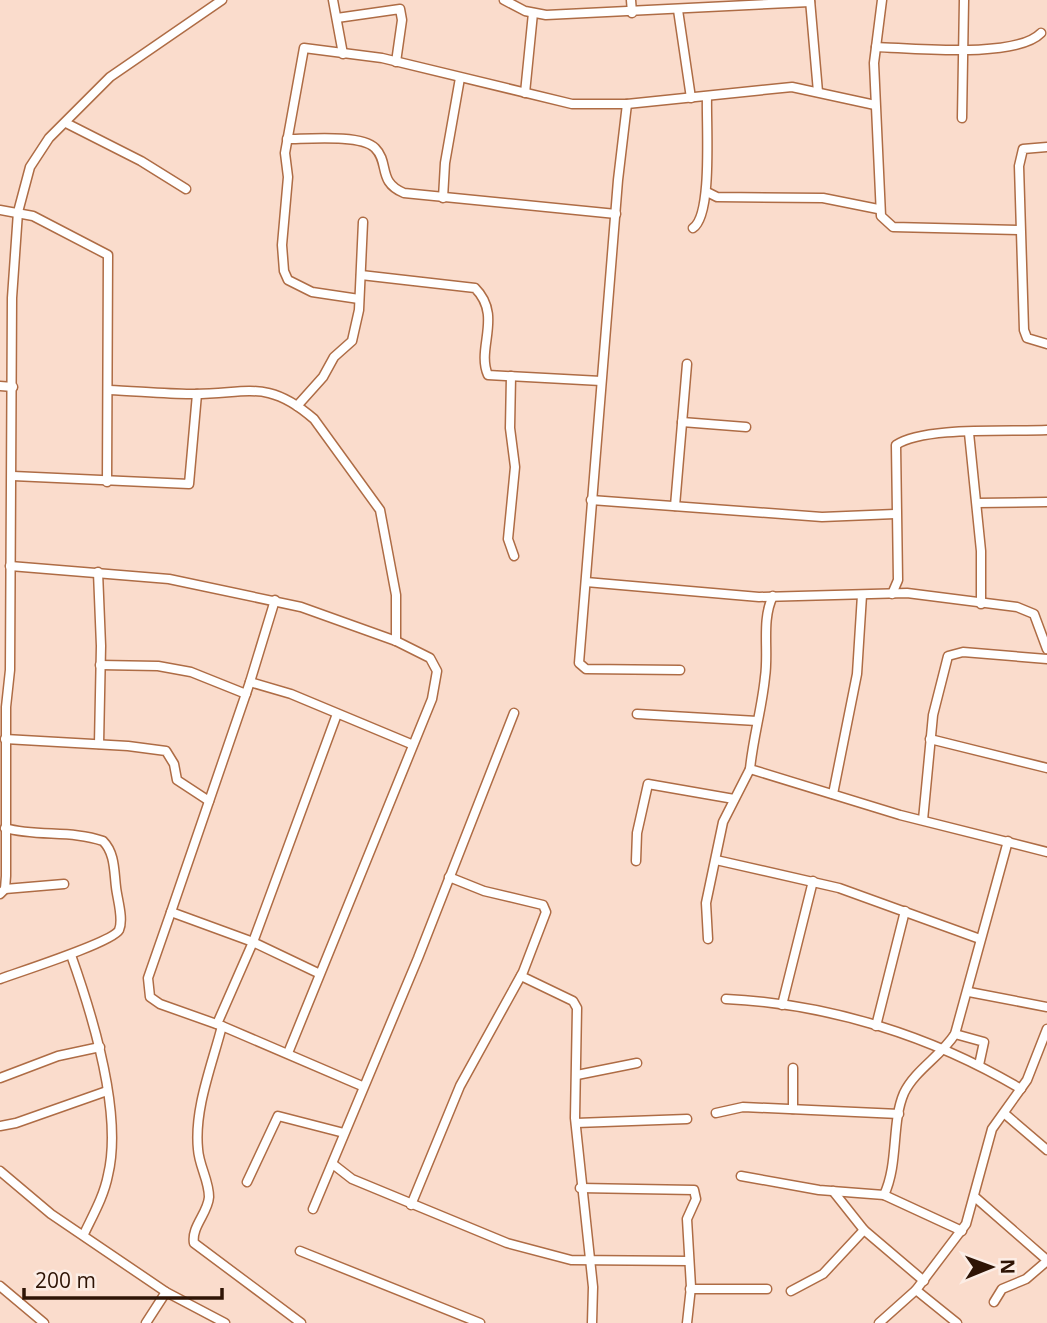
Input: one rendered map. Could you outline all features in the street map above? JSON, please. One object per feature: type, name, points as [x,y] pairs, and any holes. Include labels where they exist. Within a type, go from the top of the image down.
[{"type":"street","points":[[64,884],[2,891],[5,828],[3,753],[10,656],[12,298],[18,212],[36,153],[124,65],[222,0]]},
{"type":"street","points":[[333,0],[343,54]]},
{"type":"street","points":[[505,0],[533,13],[632,13],[722,3],[810,1],[818,92]]},
{"type":"street","points":[[631,0],[632,13]]},
{"type":"street","points":[[882,0],[876,47],[874,105],[878,209],[885,223],[893,228],[1020,230]]},
{"type":"street","points":[[961,118],[964,0]]},
{"type":"street","points":[[337,18],[400,9],[402,20],[396,62]]},
{"type":"street","points":[[678,10],[691,98]]},
{"type":"street","points":[[525,93],[533,13]]},
{"type":"street","points":[[876,47],[993,49],[1029,41],[1041,33]]},
{"type":"street","points":[[359,299],[312,292],[288,280],[284,271],[287,139],[302,50],[306,47],[396,62],[572,104],[627,104],[792,87],[874,105]]},
{"type":"street","points":[[443,198],[445,163],[460,78]]},
{"type":"street","points":[[694,228],[701,221],[707,192],[707,97]]},
{"type":"street","points":[[627,104],[578,656],[580,666],[586,669],[680,670]]},
{"type":"street","points":[[66,123],[142,160],[186,189]]},
{"type":"street","points":[[287,139],[368,143],[379,152],[386,179],[397,190],[443,198],[616,214]]},
{"type":"street","points":[[1047,146],[1026,148],[1019,158],[1024,330],[1027,338],[1047,344]]},
{"type":"street","points":[[707,192],[717,197],[823,198],[878,209]]},
{"type":"street","points":[[0,209],[45,221],[108,255],[107,482]]},
{"type":"street","points":[[297,406],[323,377],[334,357],[349,346],[359,310],[363,222]]},
{"type":"street","points":[[361,275],[475,288],[488,317],[486,370],[493,376],[601,381]]},
{"type":"street","points":[[0,298],[12,298]]},
{"type":"street","points":[[675,506],[687,364]]},
{"type":"street","points":[[511,376],[510,428],[514,467],[508,539],[514,556]]},
{"type":"street","points":[[0,386],[13,387]]},
{"type":"street","points":[[109,390],[197,394],[258,390],[277,394],[314,419],[380,510],[396,596],[396,641]]},
{"type":"street","points":[[13,476],[189,484],[197,394]]},
{"type":"street","points":[[682,422],[746,427]]},
{"type":"street","points":[[892,594],[898,580],[896,445],[909,438],[1047,430]]},
{"type":"street","points":[[969,433],[982,562],[981,604]]},
{"type":"street","points":[[591,500],[822,517],[895,514]]},
{"type":"street","points":[[977,503],[1047,502]]},
{"type":"street","points":[[10,566],[169,579],[275,600],[396,641],[430,658],[438,671],[432,699],[411,744],[385,815],[318,973],[288,1053]]},
{"type":"street","points":[[98,572],[99,744]]},
{"type":"street","points":[[898,580],[906,593]]},
{"type":"street","points":[[586,582],[759,597],[906,593],[1017,607],[1034,614],[1047,649]]},
{"type":"street","points":[[834,794],[857,674],[862,595]]},
{"type":"street","points":[[708,939],[706,903],[723,822],[750,769],[766,674],[766,610],[773,596]]},
{"type":"street","points":[[759,597],[766,610]]},
{"type":"street","points":[[275,600],[246,694],[151,966],[147,989],[150,997],[160,1004],[288,1053],[362,1086]]},
{"type":"street","points":[[923,820],[930,739],[945,661],[951,653],[1047,659]]},
{"type":"street","points":[[0,656],[10,656]]},
{"type":"street","points":[[100,665],[158,666],[191,672],[246,694]]},
{"type":"street","points":[[250,682],[291,694],[411,744]]},
{"type":"street","points":[[313,1209],[334,1165],[362,1086],[514,713]]},
{"type":"street","points":[[638,713],[757,721]]},
{"type":"street","points":[[301,1323],[194,1243],[193,1236],[206,1210],[209,1196],[197,1148],[200,1115],[219,1025],[253,942],[337,714]]},
{"type":"street","points":[[5,739],[166,751],[174,764],[177,780],[209,801]]},
{"type":"street","points":[[930,739],[1047,768]]},
{"type":"street","points":[[750,769],[923,820],[1047,852]]},
{"type":"street","points":[[636,861],[640,812],[648,784],[734,799]]},
{"type":"street","points":[[0,979],[49,960],[71,956],[114,937],[119,931],[120,918],[108,846],[103,841],[86,836],[53,836],[5,828]]},
{"type":"street","points":[[884,1195],[893,1167],[907,1087],[946,1048],[955,1034],[969,992],[980,939],[999,883],[1009,841]]},
{"type":"street","points":[[716,860],[813,881],[980,939]]},
{"type":"street","points":[[411,1205],[473,1056],[521,976],[545,907],[484,891],[449,877]]},
{"type":"street","points":[[782,1005],[813,881]]},
{"type":"street","points":[[876,1026],[905,911]]},
{"type":"street","points":[[171,912],[253,942],[318,973]]},
{"type":"street","points":[[71,956],[100,1047],[107,1091],[109,1173],[84,1234]]},
{"type":"street","points":[[521,976],[576,1004],[576,1123],[580,1188],[590,1259],[592,1323]]},
{"type":"street","points":[[969,992],[1047,1007]]},
{"type":"street","points":[[726,999],[782,1005],[876,1026],[946,1048],[1021,1090]]},
{"type":"street","points":[[879,1323],[916,1290],[962,1231],[976,1198],[992,1129],[1021,1090],[1047,1029]]},
{"type":"street","points":[[955,1034],[984,1042],[979,1065]]},
{"type":"street","points":[[0,1078],[58,1056],[100,1047]]},
{"type":"street","points":[[577,1075],[637,1063]]},
{"type":"street","points":[[793,1068],[793,1109]]},
{"type":"street","points":[[0,1126],[16,1123],[107,1091]]},
{"type":"street","points":[[716,1113],[743,1107],[900,1115]]},
{"type":"street","points":[[1005,1114],[1047,1150]]},
{"type":"street","points":[[247,1182],[278,1116],[344,1133]]},
{"type":"street","points":[[576,1123],[687,1119]]},
{"type":"street","points":[[334,1165],[352,1179],[507,1243],[571,1260],[689,1261]]},
{"type":"street","points":[[1,1173],[51,1214],[166,1292],[225,1323]]},
{"type":"street","points":[[741,1176],[833,1191],[884,1195],[962,1231]]},
{"type":"street","points":[[580,1188],[694,1190],[696,1199],[687,1219],[691,1289],[687,1323]]},
{"type":"street","points":[[833,1191],[864,1230],[924,1281]]},
{"type":"street","points":[[976,1198],[1047,1260],[1026,1279],[1002,1289],[994,1302]]},
{"type":"street","points":[[791,1291],[823,1274],[864,1230]]},
{"type":"street","points":[[300,1251],[480,1323]]},
{"type":"street","points":[[0,1286],[44,1323]]},
{"type":"street","points":[[691,1289],[767,1289]]},
{"type":"street","points":[[916,1290],[957,1323]]},
{"type":"street","points":[[146,1323],[166,1292]]}]
